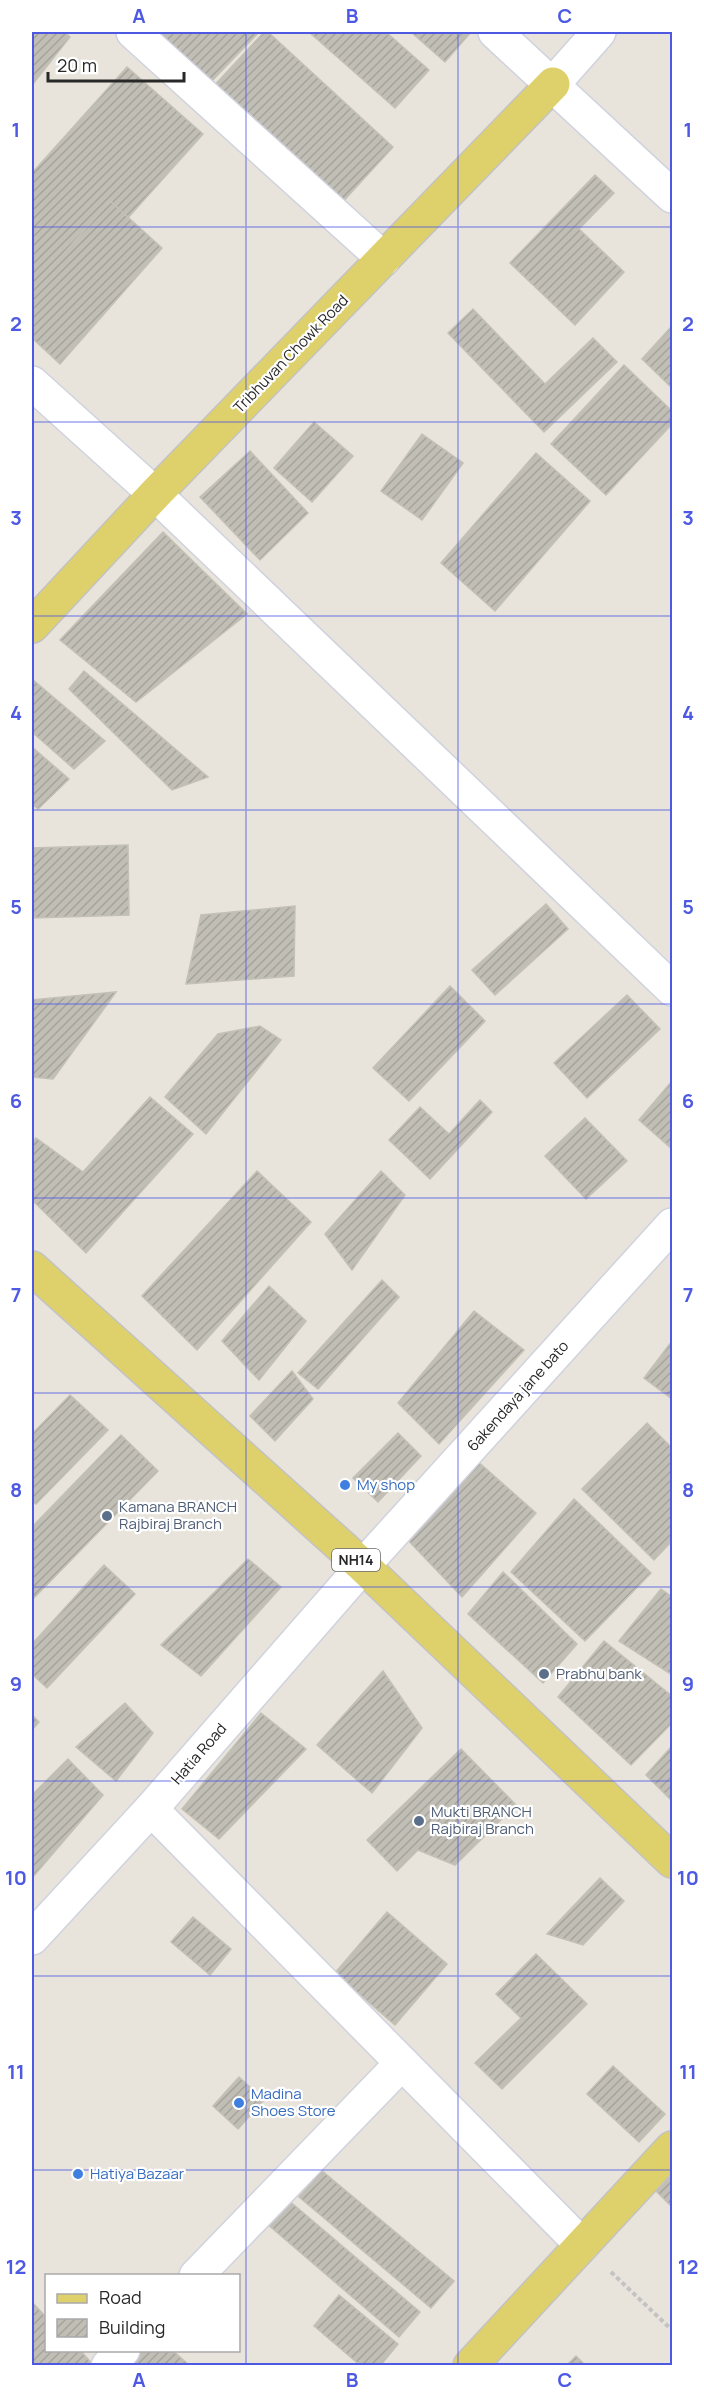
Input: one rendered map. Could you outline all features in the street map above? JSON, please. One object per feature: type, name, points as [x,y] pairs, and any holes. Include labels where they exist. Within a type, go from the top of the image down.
[{"type":"main road","name":"Tribhuvan Chowk Road","points":[[32,626],[155,494],[553,84]]},
{"type":"main road","name":"NH14","points":[[32,1268],[363,1566],[672,1861]]},
{"type":"main road","points":[[470,2366],[672,2148]]},
{"type":"street","points":[[133,32],[384,259]]},
{"type":"street","points":[[495,32],[672,196]]},
{"type":"street","points":[[553,84],[599,32]]},
{"type":"street","points":[[32,383],[155,494],[672,988]]},
{"type":"street","name":"6akendaya jane bato","points":[[363,1566],[672,1225]]},
{"type":"street","name":"Hatia Road","points":[[32,1938],[151,1809],[363,1566]]},
{"type":"street","points":[[151,1809],[582,2245]]},
{"type":"street","points":[[198,2274],[402,2063]]},
{"type":"street","points":[[108,2366],[121,2352]]},
{"type":"path","points":[[582,2245],[672,2330]]},
{"type":"building","points":[[32,32],[63,32],[70,37],[32,85]]},
{"type":"building","points":[[166,32],[259,32],[208,85],[159,38]]},
{"type":"building","points":[[264,32],[268,32],[393,147],[338,207],[211,89]]},
{"type":"building","points":[[309,32],[386,32],[429,70],[395,108]]},
{"type":"building","points":[[411,32],[471,32],[445,62]]},
{"type":"building","points":[[127,67],[203,134],[127,219],[110,201],[32,290],[32,173]]},
{"type":"building","points":[[595,175],[614,193],[579,229],[624,272],[575,325],[510,263]]},
{"type":"building","points":[[110,201],[162,248],[60,364],[32,338],[32,290]]},
{"type":"building","points":[[473,309],[545,384],[593,338],[617,362],[544,432],[448,333]]},
{"type":"building","points":[[672,326],[672,388],[642,359]]},
{"type":"building","points":[[624,365],[672,411],[672,424],[606,495],[551,444]]},
{"type":"building","points":[[314,422],[353,456],[312,502],[274,468]]},
{"type":"building","points":[[422,434],[463,463],[422,520],[381,491]]},
{"type":"building","points":[[250,451],[308,513],[260,560],[200,497]]},
{"type":"building","points":[[536,453],[590,501],[495,611],[441,563]]},
{"type":"building","points":[[163,532],[247,614],[136,702],[60,640]]},
{"type":"building","points":[[84,671],[208,777],[172,790],[69,689]]},
{"type":"building","points":[[32,679],[105,741],[74,769],[32,732]]},
{"type":"building","points":[[32,747],[69,779],[38,809],[32,804]]},
{"type":"building","points":[[128,845],[129,915],[32,918],[32,848]]},
{"type":"building","points":[[546,904],[568,929],[495,995],[472,970]]},
{"type":"building","points":[[295,906],[294,976],[186,984],[201,915]]},
{"type":"building","points":[[450,986],[485,1021],[409,1101],[373,1068]]},
{"type":"building","points":[[116,992],[53,1079],[32,1077],[32,1000]]},
{"type":"building","points":[[627,995],[660,1029],[587,1098],[554,1063]]},
{"type":"building","points":[[260,1026],[281,1040],[206,1134],[165,1097],[218,1034]]},
{"type":"building","points":[[672,1081],[672,1149],[639,1120]]},
{"type":"building","points":[[150,1097],[193,1134],[86,1253],[32,1200],[32,1144],[36,1138],[83,1172]]},
{"type":"building","points":[[480,1100],[492,1112],[430,1179],[389,1140],[420,1107],[449,1134]]},
{"type":"building","points":[[585,1118],[627,1161],[586,1199],[545,1156]]},
{"type":"building","points":[[257,1171],[311,1222],[197,1350],[142,1296]]},
{"type":"building","points":[[381,1171],[405,1195],[352,1270],[325,1234]]},
{"type":"building","points":[[382,1280],[399,1297],[318,1389],[298,1373]]},
{"type":"building","points":[[269,1286],[306,1321],[259,1380],[222,1341]]},
{"type":"building","points":[[474,1311],[524,1350],[439,1444],[398,1403]]},
{"type":"building","points":[[672,1341],[672,1399],[644,1378]]},
{"type":"building","points":[[292,1371],[313,1399],[275,1441],[250,1416]]},
{"type":"building","points":[[70,1395],[108,1430],[36,1504],[32,1501],[32,1434]]},
{"type":"building","points":[[647,1423],[672,1448],[672,1541],[654,1560],[582,1489]]},
{"type":"building","points":[[398,1433],[421,1456],[378,1502],[353,1478]]},
{"type":"building","points":[[121,1435],[158,1471],[33,1599],[32,1527]]},
{"type":"building","points":[[476,1460],[536,1513],[462,1597],[404,1536]]},
{"type":"building","points":[[574,1499],[651,1573],[585,1641],[511,1572]]},
{"type":"building","points":[[248,1559],[281,1587],[201,1676],[161,1645]]},
{"type":"building","points":[[104,1565],[135,1594],[47,1688],[32,1674],[32,1644]]},
{"type":"building","points":[[503,1572],[577,1644],[543,1683],[468,1614]]},
{"type":"building","points":[[661,1589],[672,1597],[672,1675],[619,1641]]},
{"type":"building","points":[[604,1641],[672,1696],[672,1723],[631,1765],[558,1697]]},
{"type":"building","points":[[383,1671],[422,1728],[372,1793],[317,1745]]},
{"type":"building","points":[[125,1703],[153,1733],[116,1781],[76,1747]]},
{"type":"building","points":[[261,1713],[306,1749],[219,1839],[182,1809]]},
{"type":"building","points":[[32,1715],[39,1722],[32,1730]]},
{"type":"building","points":[[672,1746],[672,1801],[646,1775]]},
{"type":"building","points":[[461,1749],[516,1805],[455,1865],[418,1850],[397,1871],[367,1840]]},
{"type":"building","points":[[68,1759],[103,1795],[32,1878],[32,1795]]},
{"type":"building","points":[[600,1878],[624,1901],[583,1945],[547,1934]]},
{"type":"building","points":[[387,1912],[447,1964],[395,2025],[335,1973]]},
{"type":"building","points":[[193,1917],[231,1949],[210,1975],[171,1942]]},
{"type":"building","points":[[536,1954],[587,2004],[502,2089],[475,2063],[521,2018],[496,1994]]},
{"type":"building","points":[[613,2066],[665,2114],[639,2142],[587,2094]]},
{"type":"building","name":"Madina Shoes Store","points":[[239,2077],[264,2100],[238,2129],[213,2106]]},
{"type":"building","points":[[321,2170],[454,2281],[431,2308],[299,2197]]},
{"type":"building","points":[[672,2172],[672,2207],[655,2190]]},
{"type":"building","points":[[287,2199],[420,2312],[399,2337],[266,2223]]},
{"type":"building","points":[[339,2295],[398,2344],[380,2366],[361,2366],[314,2326]]},
{"type":"building","points":[[32,2302],[45,2316],[45,2352],[82,2352],[94,2366],[32,2366]]},
{"type":"building","points":[[135,2352],[174,2352],[190,2366],[133,2366],[128,2361]]},
{"type":"building","points":[[576,2356],[586,2366],[566,2366]]},
{"type":"place","name":"My shop","points":[[345,1485]]},
{"type":"place","name":"Kamana BRANCH Rajbiraj Branch","points":[[107,1516]]},
{"type":"place","name":"Prabhu bank","points":[[544,1674]]},
{"type":"place","name":"Mukti BRANCH Rajbiraj Branch","points":[[419,1821]]},
{"type":"place","name":"Madina Shoes Store","points":[[239,2103]]},
{"type":"place","name":"Hatiya Bazaar","points":[[78,2174]]}]
